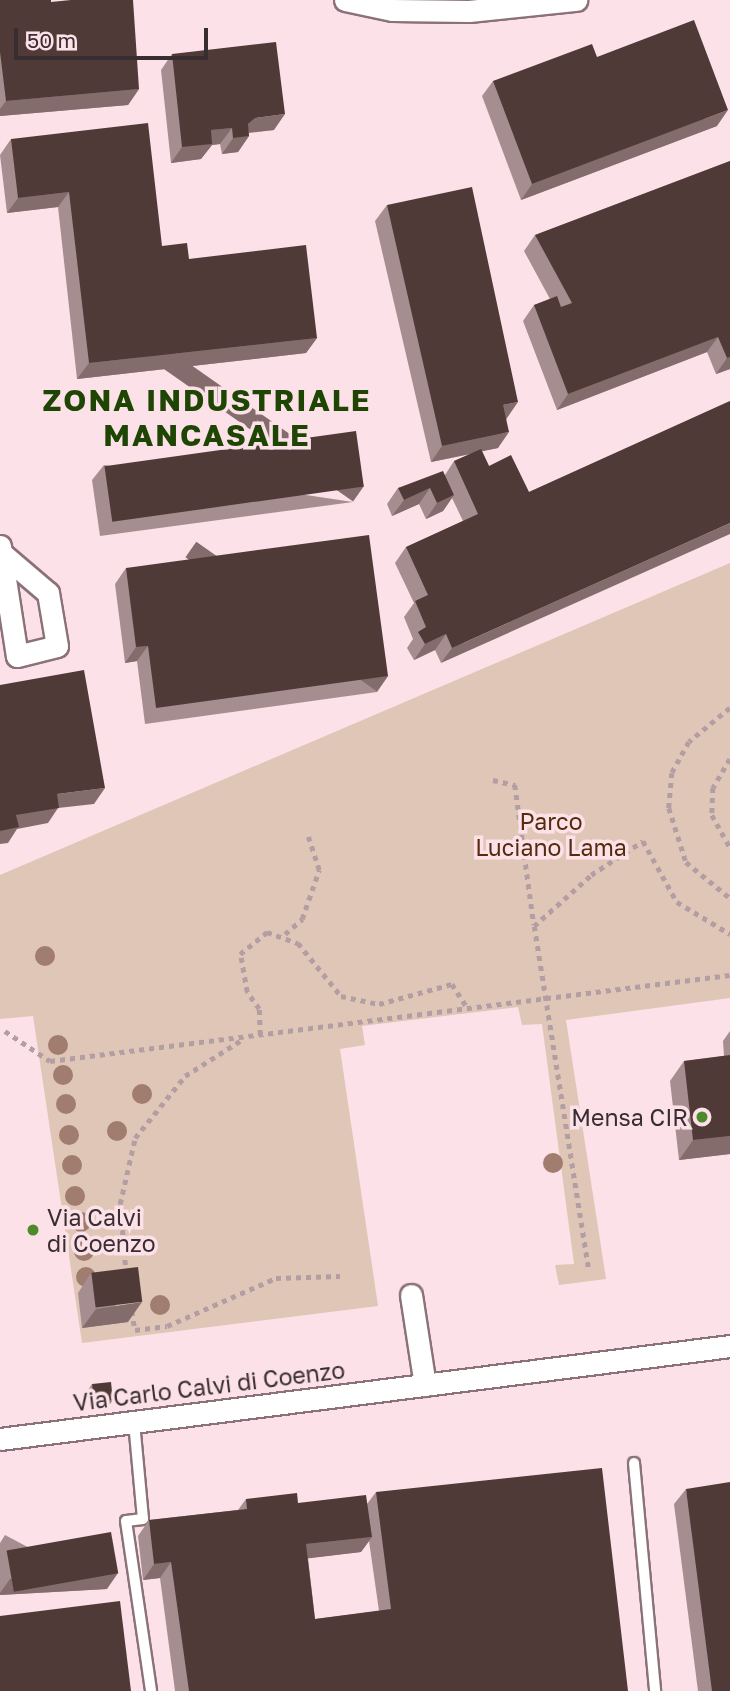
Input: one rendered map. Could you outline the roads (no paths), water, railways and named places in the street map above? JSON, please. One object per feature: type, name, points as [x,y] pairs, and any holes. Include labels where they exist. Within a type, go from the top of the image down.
[{"type":"street","points":[[345,0],[392,10],[469,11],[576,0]]},
{"type":"street","points":[[411,1295],[425,1385]]},
{"type":"street","name":"Via Carlo Calvi di Coenzo","points":[[0,1439],[730,1346]]},
{"type":"lane","points":[[134,1422],[143,1519],[126,1521],[151,1691]]},
{"type":"lane","points":[[634,1463],[655,1691]]},
{"type":"place","name":"Mensa CIR","points":[[702,1117]]},
{"type":"place","name":"Via Calvi di Coenzo","points":[[33,1230]]},
{"type":"district","name":"ZONA INDUSTRIALE MANCASALE","points":[[207,417]]},
{"type":"park label","name":"Parco Luciano Lama","points":[[551,834]]}]
